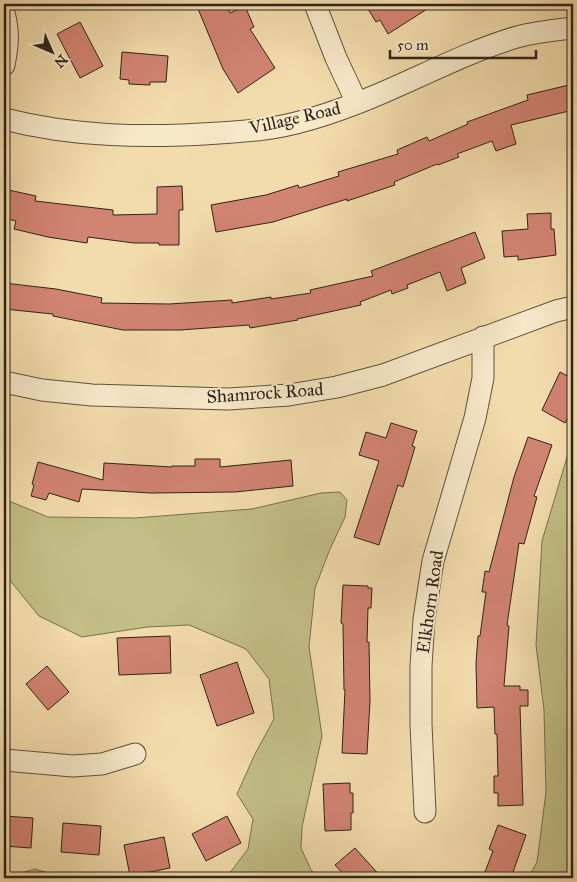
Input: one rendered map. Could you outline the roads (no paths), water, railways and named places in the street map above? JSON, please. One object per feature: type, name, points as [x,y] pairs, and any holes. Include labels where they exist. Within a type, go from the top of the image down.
[{"type":"street","points":[[315,4],[356,103]]},
{"type":"street","points":[[4,13],[8,28],[4,65]]},
{"type":"street","name":"Village Road","points":[[4,119],[79,132],[124,136],[187,135],[265,129],[308,119],[356,103],[452,62],[518,37],[573,28]]},
{"type":"street","name":"Shamrock Road","points":[[4,382],[42,390],[92,395],[228,399],[289,395],[337,388],[383,375],[483,337],[556,311],[573,307]]},
{"type":"street","name":"Elkhorn Road","points":[[425,812],[421,724],[421,666],[424,619],[433,561],[475,418],[482,378],[483,337]]},
{"type":"street","points":[[4,760],[72,766],[102,764],[135,754]]}]
